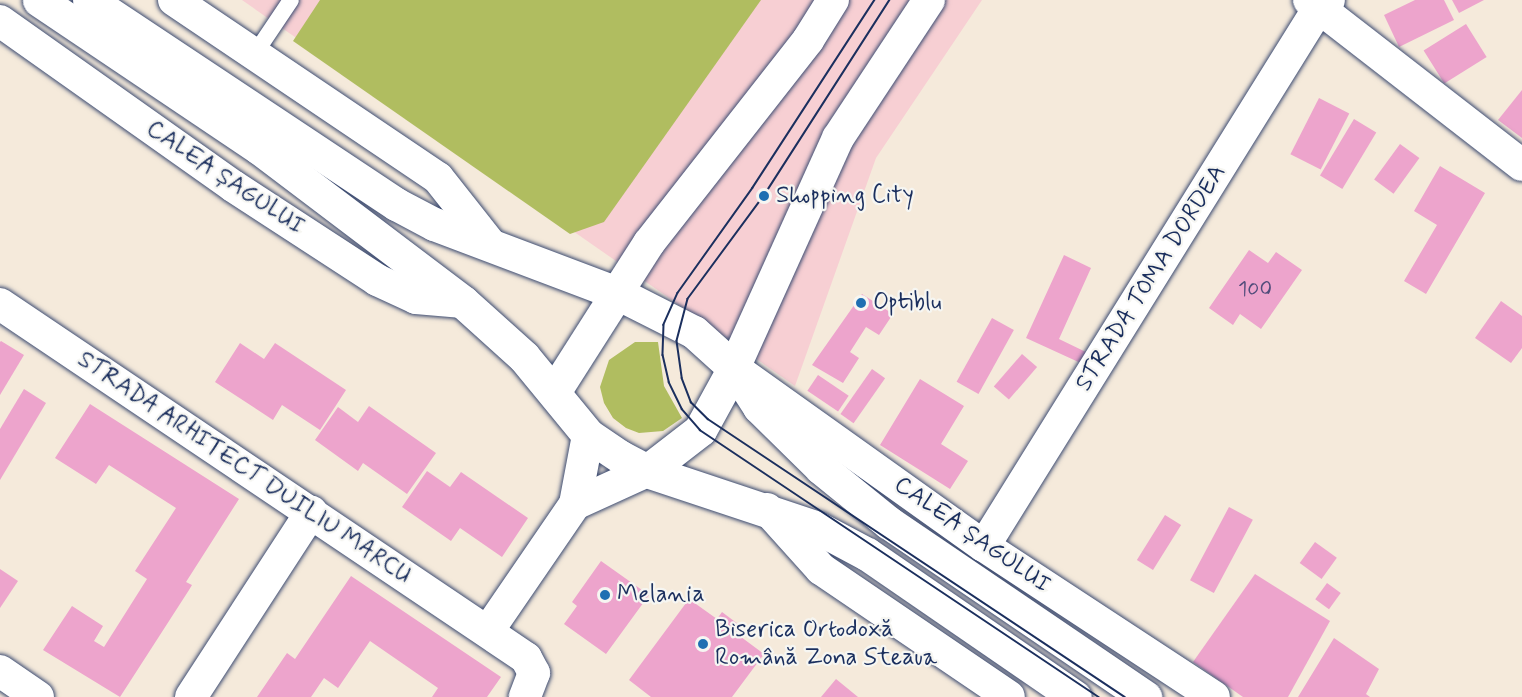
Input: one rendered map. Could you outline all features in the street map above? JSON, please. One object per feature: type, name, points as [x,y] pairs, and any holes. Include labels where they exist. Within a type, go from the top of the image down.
[{"type":"main road","name":"CALEA ȘAGULUI","points":[[39,0],[258,147],[463,302],[524,357],[588,435],[648,471],[767,509],[818,528],[867,554],[1075,697]]},
{"type":"main road","name":"CALEA ȘAGULUI","points":[[89,0],[387,198],[434,224],[617,293],[694,332],[734,368],[759,406],[786,434],[880,516],[1145,697]]},
{"type":"main road","points":[[554,392],[617,293]]},
{"type":"main road","points":[[648,471],[700,430],[734,368]]},
{"type":"street","points":[[174,0],[438,178],[491,245]]},
{"type":"street","points":[[617,293],[649,243],[808,40],[833,0]]},
{"type":"street","points":[[734,368],[838,138],[929,0]]},
{"type":"street","points":[[1319,3],[1522,165]]},
{"type":"street","name":"STRADA TOMA DORDEA","points":[[984,546],[1319,3]]},
{"type":"street","name":"CALEA ȘAGULUI","points":[[0,21],[233,186],[377,280],[416,298],[463,302]]},
{"type":"street","name":"STRADA ARHITECT DUILIU MARCU","points":[[0,304],[488,630],[526,658],[534,673],[525,697]]},
{"type":"street","name":"CALEA ȘAGULUI","points":[[734,368],[984,546],[1214,697]]},
{"type":"street","points":[[488,630],[575,504],[588,435]]},
{"type":"street","points":[[575,504],[648,471]]},
{"type":"street","points":[[767,509],[821,569],[1009,697]]},
{"type":"street","points":[[191,697],[311,512]]},
{"type":"street","points":[[1,674],[38,697]]},
{"type":"lane","points":[[254,55],[291,0]]},
{"type":"shaded area","points":[[242,0],[982,0],[876,158],[795,386]]},
{"type":"green space","points":[[320,0],[761,0],[604,222],[570,234],[293,41]]},
{"type":"green space","points":[[635,342],[658,342],[664,386],[682,418],[663,431],[639,433],[626,428],[613,418],[604,403],[600,387],[609,360]]},
{"type":"building","points":[[1415,0],[1444,0],[1454,20],[1399,47],[1384,15]]},
{"type":"building","points":[[1452,0],[1484,0],[1459,13]]},
{"type":"building","points":[[1466,24],[1487,57],[1444,84],[1424,50]]},
{"type":"building","points":[[1522,90],[1522,138],[1498,120]]},
{"type":"building","points":[[1319,98],[1349,113],[1321,170],[1290,154]]},
{"type":"building","points":[[1354,119],[1376,132],[1342,189],[1320,176]]},
{"type":"building","points":[[1400,144],[1419,158],[1394,194],[1374,180]]},
{"type":"building","points":[[1440,166],[1485,193],[1426,294],[1404,281],[1437,225],[1414,211]]},
{"type":"building","points":[[1249,250],[1268,263],[1276,252],[1302,270],[1261,329],[1240,314],[1233,325],[1209,308]]},
{"type":"building","points":[[1064,255],[1091,268],[1059,339],[1090,354],[1085,365],[1026,338]]},
{"type":"building","points":[[862,294],[893,314],[879,335],[866,327],[850,352],[859,358],[843,383],[812,365]]},
{"type":"building","points":[[1501,301],[1522,316],[1522,348],[1511,363],[1475,338]]},
{"type":"building","points":[[992,318],[1014,330],[978,394],[957,382]]},
{"type":"building","points":[[0,342],[24,355],[0,395]]},
{"type":"building","points":[[240,343],[264,359],[275,343],[346,390],[320,430],[282,405],[273,420],[215,382]]},
{"type":"building","points":[[1022,354],[1037,367],[1009,400],[994,386]]},
{"type":"building","points":[[872,369],[885,378],[854,423],[840,414]]},
{"type":"building","points":[[818,375],[849,396],[838,411],[807,391]]},
{"type":"building","points":[[920,379],[964,406],[941,444],[968,461],[950,489],[880,445]]},
{"type":"building","points":[[24,389],[46,403],[0,480],[0,429]]},
{"type":"building","points":[[90,404],[239,499],[186,582],[192,585],[189,590],[120,697],[43,650],[72,606],[103,626],[94,641],[104,647],[147,579],[135,571],[176,508],[109,465],[96,484],[55,458]]},
{"type":"building","points":[[369,406],[436,453],[407,494],[363,463],[358,471],[315,440],[338,407],[358,422]]},
{"type":"building","points":[[427,471],[450,487],[461,472],[528,518],[502,557],[460,528],[451,541],[402,507]]},
{"type":"building","points":[[1229,507],[1253,520],[1214,593],[1190,580]]},
{"type":"building","points":[[1165,515],[1181,525],[1153,570],[1137,560]]},
{"type":"building","points":[[1315,542],[1337,558],[1322,579],[1300,563]]},
{"type":"building","points":[[601,561],[649,595],[606,654],[564,624],[577,606],[572,602]]},
{"type":"building","points":[[0,569],[18,581],[0,608]]},
{"type":"building","points":[[1255,574],[1330,621],[1288,697],[1243,697],[1193,662]]},
{"type":"building","points":[[351,576],[501,677],[487,697],[432,697],[438,688],[370,641],[338,688],[324,678],[311,697],[257,697],[287,653],[295,659]]},
{"type":"building","points":[[1327,583],[1341,593],[1329,609],[1315,599]]},
{"type":"building","name":"Biserica Ortodoxă Română Zona Steaua","points":[[689,599],[717,619],[722,612],[742,627],[737,634],[764,654],[732,697],[651,697],[629,680]]},
{"type":"building","points":[[1334,638],[1379,669],[1366,694],[1370,697],[1298,697]]},
{"type":"building","points":[[836,679],[858,697],[821,697]]},
{"type":"tram line","points":[[875,0],[753,188],[678,293],[664,325],[663,355],[669,382],[682,409],[700,430],[1099,697]]},
{"type":"tram line","points":[[890,0],[764,196],[688,299],[677,341],[682,378],[691,402],[708,419],[1125,697]]},
{"type":"place","name":"Shopping City","points":[[764,196]]},
{"type":"place","name":"Optiblu","points":[[861,303]]},
{"type":"place","name":"Melania","points":[[605,595]]},
{"type":"place","name":"Biserica Ortodoxă Română Zona Steaua","points":[[703,644]]}]
